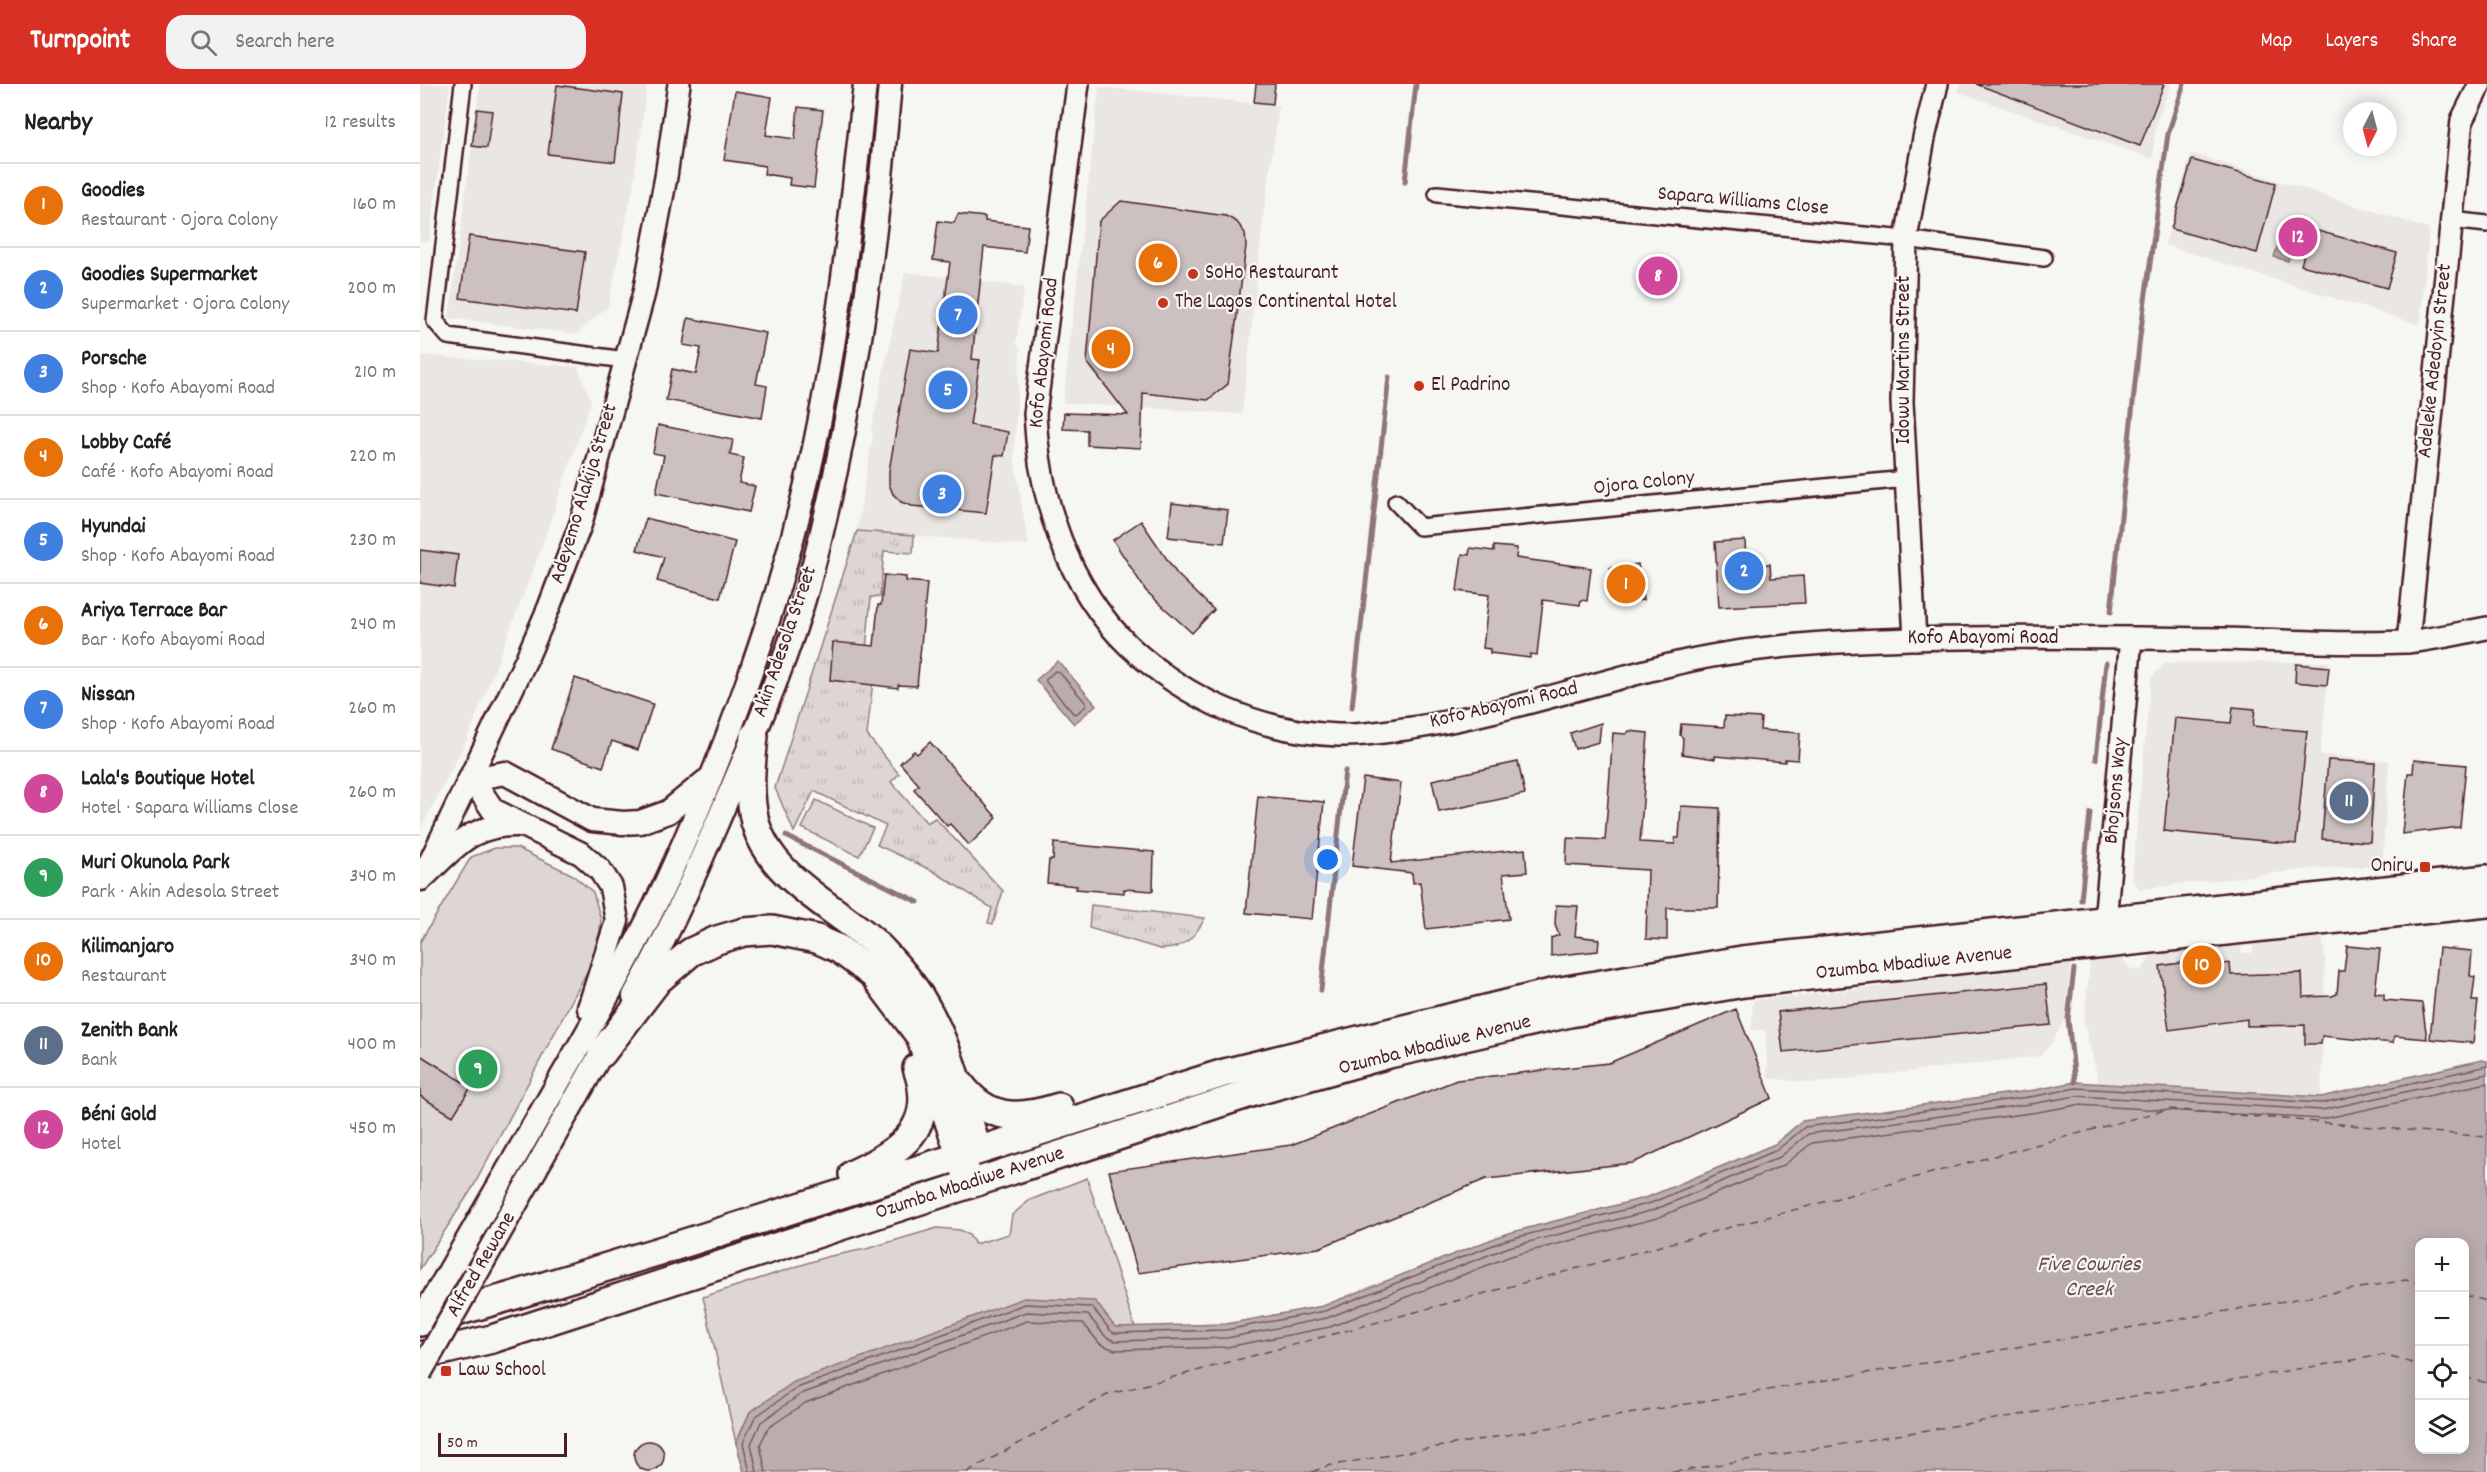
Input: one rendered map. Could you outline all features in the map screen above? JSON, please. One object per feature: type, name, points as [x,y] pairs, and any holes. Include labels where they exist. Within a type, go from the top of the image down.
[{"type":"highway","points":[[754,736],[750,787],[756,824],[764,841],[786,872],[870,938],[901,970],[923,1000],[957,1079],[969,1152]]},
{"type":"highway","name":"Ozumba Mbadiwe Avenue","points":[[420,1356],[492,1339],[1269,1088],[1389,1054],[1570,1014],[1744,983],[2487,879]]},
{"type":"highway","name":"Ozumba Mbadiwe Avenue","points":[[422,1321],[539,1288],[1224,1072],[1555,992],[1742,960],[2487,903]]},
{"type":"highway","points":[[602,1053],[658,981],[692,952],[717,940],[744,932],[772,930],[817,939],[839,949],[874,975],[920,1036],[969,1152],[978,1181]]},
{"type":"highway","points":[[803,1204],[830,1185],[891,1154],[902,1145],[922,1115],[924,1088],[911,1050],[903,1015]]},
{"type":"highway","points":[[957,1079],[970,1096],[987,1110],[1005,1115],[1030,1115],[1125,1089],[1224,1072]]},
{"type":"main road","name":"Akin Adesola Street","points":[[422,1321],[628,960],[668,877],[709,778],[763,636],[804,492],[843,290],[865,84]]},
{"type":"main road","name":"Akin Adesola Street","points":[[543,1156],[662,947],[692,883],[754,736],[803,603],[834,474],[868,299],[891,84]]},
{"type":"main road","points":[[571,1060],[612,942],[617,921],[610,887],[600,870],[582,854],[493,810],[471,778],[505,773],[592,820],[623,823],[640,822],[668,812],[709,778]]},
{"type":"main road","points":[[421,880],[465,839],[478,830],[493,826],[524,825]]},
{"type":"main road","name":"Alfred Rewane","points":[[420,1373],[543,1156]]},
{"type":"street","points":[[463,84],[435,321],[448,336],[625,360]]},
{"type":"street","name":"Adeyemo Alakija Street","points":[[421,880],[471,778],[549,607],[581,523],[644,293],[662,200],[680,84]]},
{"type":"street","name":"Kofo Abayomi Road","points":[[1078,84],[1035,414],[1036,446],[1052,517],[1066,555],[1085,591],[1107,623],[1123,640],[1150,665],[1179,686],[1211,704],[1249,719],[1288,729],[1340,735],[1450,722],[1681,662],[1733,653],[1855,641],[2131,638],[2408,642],[2487,628]]},
{"type":"street","name":"Idowu Martins Street","points":[[1915,639],[1902,402],[1906,239],[1924,138],[1937,84]]},
{"type":"street","name":"Adeleke Adedoyin Street","points":[[2408,642],[2462,120],[2480,84]]},
{"type":"street","name":"Sapara Williams Close","points":[[1437,194],[1906,239],[2044,258]]},
{"type":"street","points":[[2451,220],[2487,224]]},
{"type":"street","name":"Ojora Colony","points":[[1396,501],[1420,527],[1906,479]]},
{"type":"street","name":"Bhojsons Way","points":[[2107,932],[2131,638]]},
{"type":"shaded area","points":[[420,84],[450,84],[429,242],[420,241]]},
{"type":"shaded area","points":[[480,84],[647,84],[633,188],[608,306],[576,334],[449,318]]},
{"type":"shaded area","points":[[1961,84],[2171,84],[2155,126],[2153,159],[1958,92]]},
{"type":"shaded area","name":"The Lagos Continental Hotel","points":[[1099,87],[1279,106],[1264,211],[1242,414],[1063,403]]},
{"type":"shaded area","points":[[2191,153],[2429,229],[2420,325],[2165,245]]},
{"type":"shaded area","points":[[905,272],[1024,287],[1016,344],[1020,348],[1014,456],[1028,545],[857,531],[873,434],[871,431]]},
{"type":"shaded area","points":[[420,355],[578,367],[591,401],[538,557],[488,686],[466,741],[420,830]]},
{"type":"shaded area","points":[[2329,662],[2320,755],[2389,761],[2382,866],[2309,869],[2140,889],[2132,880],[2151,678],[2165,663]]},
{"type":"shaded area","points":[[2322,934],[2325,960],[2321,1097],[2099,1083],[2084,1023],[2090,961],[2122,958],[2130,969],[2142,970],[2154,950],[2241,940],[2241,953],[2253,953],[2254,941]]},
{"type":"shaded area","points":[[2071,963],[2065,1018],[2051,1044],[2040,1056],[1812,1083],[1768,1078],[1765,1030],[1752,1030],[1753,1000],[1791,996],[1795,999],[1798,994],[1803,998],[1807,993],[1811,996],[1814,992],[1820,995],[1822,991],[1827,994],[1831,989],[1836,993],[1840,988],[1845,992],[1849,987],[1855,991],[1859,986],[1864,989],[1888,985],[1890,980],[1915,978],[1920,982],[1924,976],[1930,981],[1934,976],[1939,980],[1943,975],[1949,979],[1953,974],[1966,972],[1973,977],[1977,971],[1984,975],[1988,969],[1995,974],[2000,968],[2006,973],[2011,967],[2016,971],[2020,966],[2025,970],[2029,965],[2034,970],[2038,964],[2043,969],[2047,964]]},
{"type":"green space","points":[[857,531],[914,535],[913,553],[884,551],[880,597],[871,597],[865,660],[875,662],[867,735],[899,774],[891,782],[927,823],[935,818],[1003,891],[993,924],[988,923],[992,908],[933,871],[877,845],[886,826],[814,791],[794,832],[775,788]]},
{"type":"green space","points":[[816,800],[873,828],[859,856],[802,828]]},
{"type":"green space","points":[[495,848],[517,848],[571,874],[593,892],[601,920],[598,951],[473,1187],[420,1269],[420,942],[471,857]]},
{"type":"green space","points":[[1091,905],[1205,918],[1197,931],[1182,945],[1160,949],[1089,928]]},
{"type":"green space","points":[[1087,1178],[1135,1327],[1115,1327],[750,1412],[736,1443],[703,1297],[826,1257],[866,1249],[937,1228],[960,1230],[969,1235],[975,1244],[1009,1234],[1012,1215],[1030,1200]]},
{"type":"water","points":[[2283,229],[2296,233],[2288,261],[2274,257]]},
{"type":"water","points":[[1058,661],[1096,705],[1074,724],[1036,680]]},
{"type":"water","name":"Five Cowries Creek","points":[[2482,1060],[2487,1061],[2487,1472],[744,1472],[736,1443],[750,1412],[794,1382],[1024,1298],[1095,1301],[1115,1327],[1226,1324],[1323,1306],[1505,1234],[1648,1197],[1775,1144],[1802,1121],[2035,1090],[2075,1082],[2321,1097]]},
{"type":"building","points":[[1256,84],[1275,84],[1273,104],[1254,102]]},
{"type":"building","points":[[1976,84],[2164,84],[2140,146]]},
{"type":"building","points":[[557,85],[623,94],[615,162],[548,154]]},
{"type":"building","points":[[735,91],[772,97],[766,135],[795,139],[798,107],[823,110],[814,188],[789,185],[790,178],[764,174],[765,166],[724,160]]},
{"type":"building","points":[[477,109],[492,111],[487,148],[472,146]]},
{"type":"building","points":[[2192,160],[2276,183],[2257,253],[2171,229]]},
{"type":"building","name":"The Lagos Continental Hotel","points":[[1121,201],[1226,216],[1237,222],[1245,233],[1246,246],[1228,384],[1208,400],[1143,393],[1141,448],[1087,445],[1087,430],[1063,429],[1064,413],[1128,415],[1087,362],[1099,221]]},
{"type":"building","points":[[958,214],[985,217],[985,221],[1028,226],[1025,252],[984,247],[972,359],[980,360],[970,425],[1008,432],[1004,456],[995,455],[986,513],[912,506],[901,502],[893,494],[889,484],[889,471],[910,349],[938,353],[950,262],[933,260],[938,221],[954,223]]},
{"type":"building","points":[[2311,229],[2397,253],[2387,288],[2301,265]]},
{"type":"building","points":[[469,236],[585,252],[576,314],[460,298]]},
{"type":"building","points":[[688,318],[766,333],[756,384],[767,386],[762,418],[666,400],[672,369],[696,374],[701,348],[683,345]]},
{"type":"building","points":[[658,425],[733,440],[730,455],[744,458],[739,483],[755,486],[749,512],[656,493],[664,455],[653,453]]},
{"type":"building","points":[[1172,503],[1228,510],[1224,543],[1168,537]]},
{"type":"building","points":[[646,518],[735,542],[720,598],[657,581],[664,557],[637,550]]},
{"type":"building","points":[[1141,521],[1177,574],[1214,610],[1192,633],[1146,591],[1113,540]]},
{"type":"building","points":[[1745,540],[1746,565],[1770,564],[1771,578],[1803,576],[1805,603],[1719,607],[1715,542]]},
{"type":"building","points":[[1494,546],[1517,548],[1516,558],[1591,568],[1587,601],[1581,600],[1580,605],[1543,600],[1537,655],[1530,654],[1530,658],[1490,653],[1490,649],[1483,648],[1489,595],[1457,591],[1462,554],[1469,555],[1470,548],[1494,551]]},
{"type":"building","points":[[420,550],[458,555],[454,588],[420,583]]},
{"type":"building","points":[[1638,564],[1643,600],[1614,603],[1610,568]]},
{"type":"building","points":[[884,575],[906,577],[906,581],[927,583],[917,686],[898,685],[898,688],[830,680],[833,642],[874,646]]},
{"type":"building","points":[[2296,664],[2329,667],[2327,685],[2295,682]]},
{"type":"building","points":[[575,678],[653,704],[638,750],[612,741],[603,767],[551,749]]},
{"type":"building","points":[[2233,707],[2255,709],[2253,726],[2307,731],[2296,844],[2164,831],[2175,718],[2231,723]]},
{"type":"building","points":[[1725,716],[1761,718],[1760,730],[1800,733],[1798,760],[1785,759],[1785,762],[1715,756],[1715,759],[1682,754],[1681,724],[1724,727]]},
{"type":"building","points":[[1601,723],[1599,742],[1575,749],[1570,733]]},
{"type":"building","points":[[1629,731],[1648,733],[1640,842],[1675,844],[1675,838],[1679,838],[1681,806],[1720,808],[1718,908],[1667,908],[1667,940],[1646,939],[1648,870],[1566,865],[1567,838],[1605,840],[1613,733],[1626,734]]},
{"type":"building","points":[[930,742],[997,818],[969,845],[950,824],[947,826],[914,789],[919,785],[900,763],[914,751],[917,754]]},
{"type":"building","points":[[2328,760],[2375,763],[2370,842],[2322,839]]},
{"type":"building","points":[[2414,760],[2466,765],[2460,827],[2402,834],[2408,773],[2413,773]]},
{"type":"building","points":[[1518,762],[1525,794],[1439,812],[1432,780]]},
{"type":"building","points":[[1363,778],[1401,783],[1391,863],[1525,849],[1527,872],[1503,874],[1509,919],[1426,929],[1420,882],[1413,883],[1412,873],[1352,866]]},
{"type":"building","points":[[1258,796],[1324,802],[1312,919],[1246,913]]},
{"type":"building","points":[[1054,843],[1154,852],[1153,891],[1124,889],[1124,893],[1076,889],[1077,886],[1047,883],[1049,860],[1053,860]]},
{"type":"building","points":[[1556,905],[1578,906],[1575,936],[1599,939],[1598,951],[1551,956],[1551,938],[1559,935],[1555,925]]},
{"type":"building","points":[[2347,946],[2380,949],[2375,993],[2384,994],[2384,1000],[2422,1003],[2427,1039],[2394,1036],[2393,1043],[2322,1036],[2321,1044],[2305,1044],[2305,1025],[2247,1026],[2247,1019],[2169,1030],[2160,966],[2216,958],[2217,965],[2230,963],[2231,975],[2302,973],[2303,997],[2332,996],[2337,994],[2339,971],[2344,971]]},
{"type":"building","points":[[2439,948],[2472,951],[2470,976],[2475,977],[2472,1001],[2478,1001],[2473,1043],[2430,1039]]},
{"type":"building","points":[[2046,984],[2051,1025],[1783,1052],[1778,1012]]},
{"type":"building","points":[[1736,1009],[1772,1098],[1633,1163],[1486,1179],[1319,1248],[1138,1273],[1109,1171],[1291,1145],[1457,1080],[1609,1063]]},
{"type":"building","points":[[420,1055],[471,1087],[453,1116],[420,1096]]},
{"type":"building","points":[[649,1441],[660,1445],[664,1456],[660,1467],[649,1471],[638,1467],[634,1456],[638,1445]]},
{"type":"waterway","points":[[1405,182],[1416,84]]},
{"type":"waterway","points":[[2111,612],[2140,336],[2168,134],[2184,84]]},
{"type":"waterway","points":[[1352,707],[1389,377]]},
{"type":"waterway","points":[[2096,759],[2106,663]]},
{"type":"waterway","points":[[1321,990],[1345,771]]},
{"type":"waterway","points":[[2081,900],[2090,813]]},
{"type":"waterway","points":[[786,836],[918,902]]},
{"type":"waterway","points":[[2074,969],[2068,1019],[2075,1082]]},
{"type":"ferry route","points":[[967,1472],[1107,1395],[2169,1109],[2487,1137]]},
{"type":"ferry route","points":[[1312,1472],[1327,1466],[2406,1280],[2415,1283]]},
{"type":"ferry route","points":[[2469,1296],[2487,1301]]},
{"type":"ferry route","points":[[1673,1472],[2383,1355],[2415,1364]]},
{"type":"ferry route","points":[[2469,1378],[2487,1383]]},
{"type":"place","name":"Béni Gold","points":[[2298,237]]},
{"type":"place","name":"Ariya Terrace Bar","points":[[1158,263]]},
{"type":"place","name":"SoHo Restaurant","points":[[1193,274]]},
{"type":"place","name":"Lala's Boutique Hotel","points":[[1658,276]]},
{"type":"place","name":"The Lagos Continental Hotel","points":[[1163,303]]},
{"type":"place","name":"Nissan","points":[[958,315]]},
{"type":"place","name":"Lobby Café","points":[[1111,349]]},
{"type":"place","name":"El Padrino","points":[[1419,386]]},
{"type":"place","name":"Hyundai","points":[[948,390]]},
{"type":"place","name":"Porsche","points":[[942,494]]},
{"type":"place","name":"Goodies Supermarket","points":[[1744,571]]},
{"type":"place","name":"Goodies","points":[[1626,584]]},
{"type":"place","name":"Zenith Bank","points":[[2349,801]]},
{"type":"place","name":"Oniru","points":[[2425,867]]},
{"type":"place","name":"Kilimanjaro","points":[[2202,965]]},
{"type":"place","name":"Muri Okunola Park","points":[[478,1069]]},
{"type":"place","name":"Law School","points":[[446,1371]]}]
